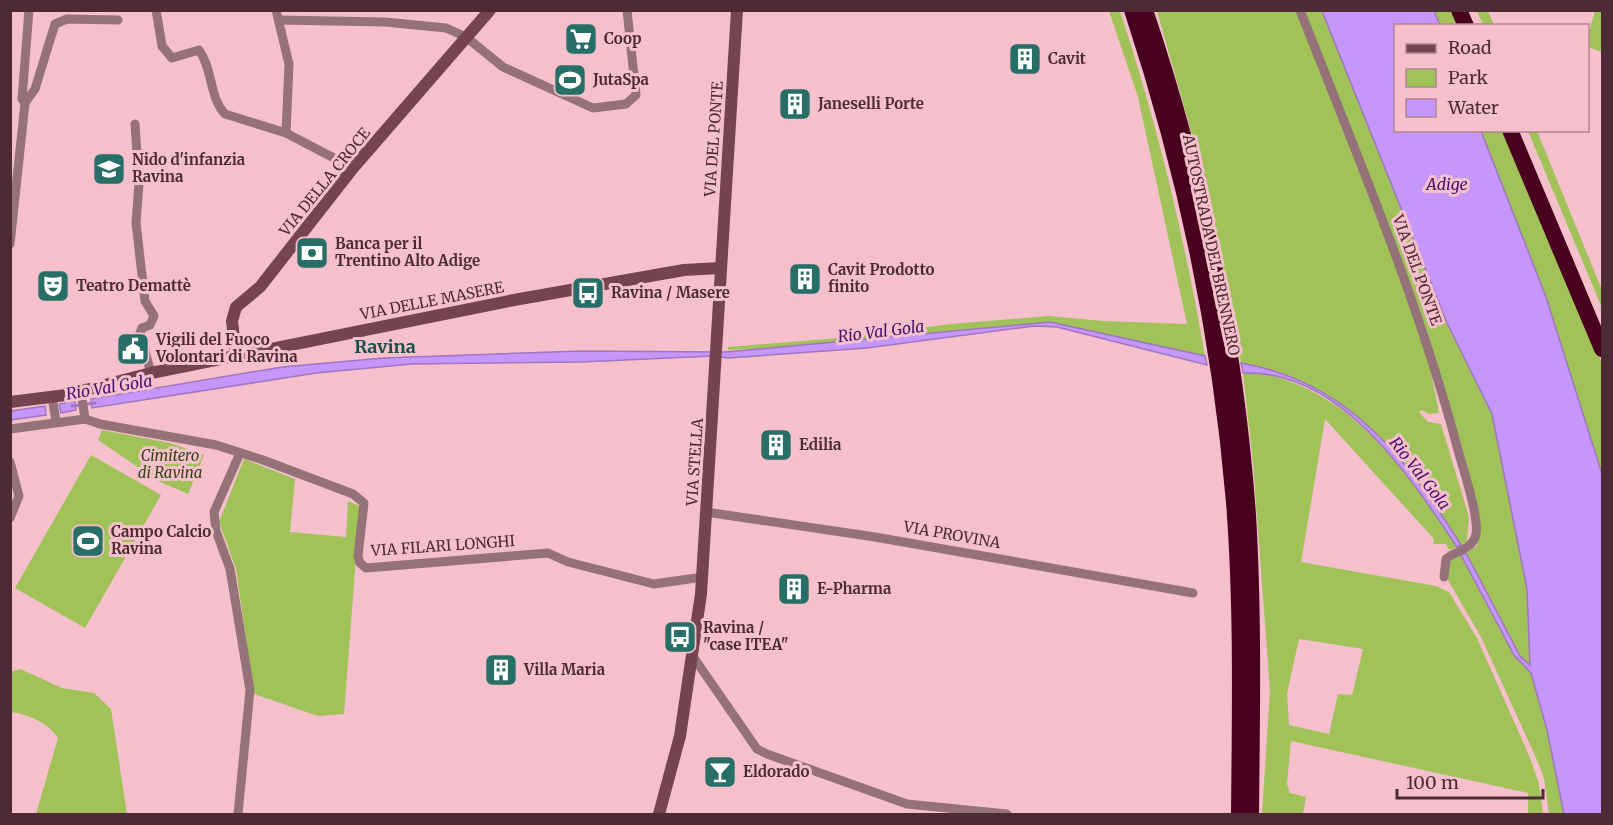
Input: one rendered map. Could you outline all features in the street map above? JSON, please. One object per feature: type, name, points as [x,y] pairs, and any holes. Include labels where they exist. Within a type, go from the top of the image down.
[{"type":"highway","name":"AUTOSTRADA DEL BRENNERO","points":[[1132,10],[1170,135],[1221,345]]},
{"type":"highway","name":"AUTOSTRADA DEL BRENNERO","points":[[1145,10],[1179,118],[1202,213],[1248,515],[1252,623],[1251,814]]},
{"type":"highway","points":[[1471,10],[1477,24]]},
{"type":"highway","points":[[1511,132],[1602,349]]},
{"type":"highway","points":[[1523,132],[1602,322]]},
{"type":"highway","name":"AUTOSTRADA DEL BRENNERO","points":[[1226,375],[1239,601],[1239,814]]},
{"type":"street","points":[[25,104],[22,99],[29,10]]},
{"type":"street","points":[[156,10],[165,52],[172,58],[199,50],[205,59],[219,107],[225,114],[286,133],[353,168]]},
{"type":"street","name":"VIA DELLA CROCE","points":[[236,355],[232,321],[236,308],[260,287],[353,168],[489,10]]},
{"type":"street","points":[[286,133],[290,74],[277,15],[446,28],[466,37],[503,67],[593,108],[626,104],[634,99],[637,90],[627,10]]},
{"type":"street","name":"VIA DEL PONTE","points":[[720,268],[737,10]]},
{"type":"street","name":"VIA DEL PONTE","points":[[1300,10],[1391,241],[1429,346],[1476,524],[1475,538],[1469,546],[1451,554],[1444,562],[1444,577]]},
{"type":"street","points":[[10,244],[25,104],[35,89],[55,24],[67,19],[118,20]]},
{"type":"street","points":[[135,124],[139,183],[136,223],[145,301],[154,316],[150,325],[142,328],[140,333],[151,373]]},
{"type":"street","name":"VIA STELLA","points":[[659,814],[681,736],[694,658],[703,577],[720,268]]},
{"type":"street","name":"VIA DELLE MASERE","points":[[10,402],[54,409],[83,405],[151,373],[684,270],[720,268]]},
{"type":"street","name":"VIA FILARI LONGHI","points":[[10,429],[54,409],[83,405],[100,424],[194,441],[240,453],[353,494],[364,502],[358,556],[360,564],[366,568],[549,553],[568,562],[654,584],[703,577]]},
{"type":"street","points":[[238,814],[250,690],[230,569],[216,531],[214,512],[240,453]]},
{"type":"street","points":[[10,462],[19,496],[10,518]]},
{"type":"street","name":"VIA PROVINA","points":[[706,512],[875,537],[1193,592]]},
{"type":"street","points":[[694,658],[757,748],[767,754],[907,804],[1007,814]]},
{"type":"green space","points":[[1109,11],[1120,11],[1158,139],[1179,224],[1205,356],[1050,322],[806,346],[728,350],[728,347],[852,337],[951,324],[1049,316],[1103,321],[1187,324],[1138,97]]},
{"type":"green space","points":[[1157,11],[1298,11],[1407,294],[1431,372],[1439,413],[1429,414],[1422,410],[1419,412],[1428,422],[1441,424],[1469,517],[1467,542],[1461,545],[1419,483],[1371,428],[1343,406],[1313,387],[1279,372],[1241,363],[1211,202]]},
{"type":"green space","points":[[1304,11],[1322,11],[1447,323],[1492,414],[1527,589],[1531,665],[1520,656],[1466,553],[1477,546],[1480,531],[1456,432]]},
{"type":"green space","points":[[1434,11],[1454,11],[1460,24],[1440,24]]},
{"type":"green space","points":[[1477,11],[1488,11],[1494,24],[1483,24]]},
{"type":"green space","points":[[1595,11],[1602,11],[1602,52],[1589,47],[1589,32]]},
{"type":"green space","points":[[1481,132],[1504,132],[1602,363],[1602,474],[1546,297]]},
{"type":"green space","points":[[1528,132],[1537,132],[1602,290],[1602,308]]},
{"type":"green space","points":[[1257,372],[1291,382],[1322,397],[1349,415],[1397,463],[1438,518],[1457,547],[1449,550],[1446,544],[1433,544],[1434,539],[1325,419],[1301,562],[1436,586],[1449,592],[1477,638],[1531,760],[1539,784],[1543,814],[1528,814],[1528,793],[1291,741],[1287,784],[1290,793],[1306,797],[1303,814],[1262,814],[1270,691],[1253,463],[1243,373]],"holes":[[[1299,639],[1363,649],[1352,695],[1338,694],[1329,734],[1289,725],[1287,693]]]},
{"type":"green space","name":"Cimitero di Ravina","points":[[102,430],[170,443],[204,455],[188,494],[158,481],[98,440]]},
{"type":"green space","name":"Campo Calcio Ravina","points":[[91,455],[161,495],[85,628],[15,588]]},
{"type":"green space","points":[[244,459],[295,479],[290,532],[346,537],[348,501],[360,506],[344,714],[318,716],[254,694],[236,569],[219,522]]},
{"type":"green space","points":[[1461,555],[1514,655],[1531,672],[1547,730],[1564,814],[1549,814],[1544,778],[1537,760],[1481,637],[1448,580],[1450,560]]},
{"type":"green space","points":[[20,669],[62,688],[94,693],[111,709],[127,814],[36,814],[58,738],[37,720],[11,712],[11,672]]},
{"type":"water","name":"Adige","points":[[1322,11],[1434,11],[1440,24],[1394,24],[1394,132],[1481,132],[1546,297],[1602,474],[1602,814],[1564,814],[1547,730],[1531,673],[1514,655],[1461,555],[1466,553],[1520,656],[1530,665],[1527,589],[1492,414],[1447,323]]},
{"type":"water","points":[[1050,322],[1205,356],[1207,365],[1057,327],[1034,326],[867,348],[728,358],[713,356],[582,362],[412,364],[316,373],[92,408],[91,399],[282,367],[384,358],[582,351],[726,352]]},
{"type":"water","points":[[1241,363],[1279,372],[1313,387],[1343,406],[1371,428],[1419,483],[1461,545],[1457,547],[1394,460],[1369,432],[1341,408],[1311,389],[1278,376],[1243,373]]},
{"type":"water","points":[[75,401],[76,410],[61,413],[59,404]]},
{"type":"water","points":[[45,406],[46,415],[11,420],[11,411]]},
{"type":"waterway","name":"Rio Val Gola","points":[[72,406],[95,403]]},
{"type":"place","name":"Coop","points":[[581,39]]},
{"type":"place","name":"Cavit","points":[[1025,59]]},
{"type":"place","name":"JutaSpa","points":[[570,80]]},
{"type":"place","name":"Janeselli Porte","points":[[795,104]]},
{"type":"place","name":"Nido d'infanzia Ravina","points":[[109,169]]},
{"type":"place","name":"Banca per il Trentino Alto Adige","points":[[312,253]]},
{"type":"place","name":"Cavit Prodotto finito","points":[[805,279]]},
{"type":"place","name":"Teatro Demattè","points":[[53,286]]},
{"type":"place","name":"Ravina / Masere","points":[[588,293]]},
{"type":"place","name":"Vigili del Fuoco Volontari di Ravina","points":[[133,349]]},
{"type":"place","name":"Edilia","points":[[776,445]]},
{"type":"place","name":"Campo Calcio Ravina","points":[[88,541]]},
{"type":"place","name":"E-Pharma","points":[[794,589]]},
{"type":"place","name":"Ravina / \"case ITEA\"","points":[[680,637]]},
{"type":"place","name":"Villa Maria","points":[[501,670]]},
{"type":"place","name":"Eldorado","points":[[720,772]]},
{"type":"district","name":"Ravina","points":[[385,347]]}]
